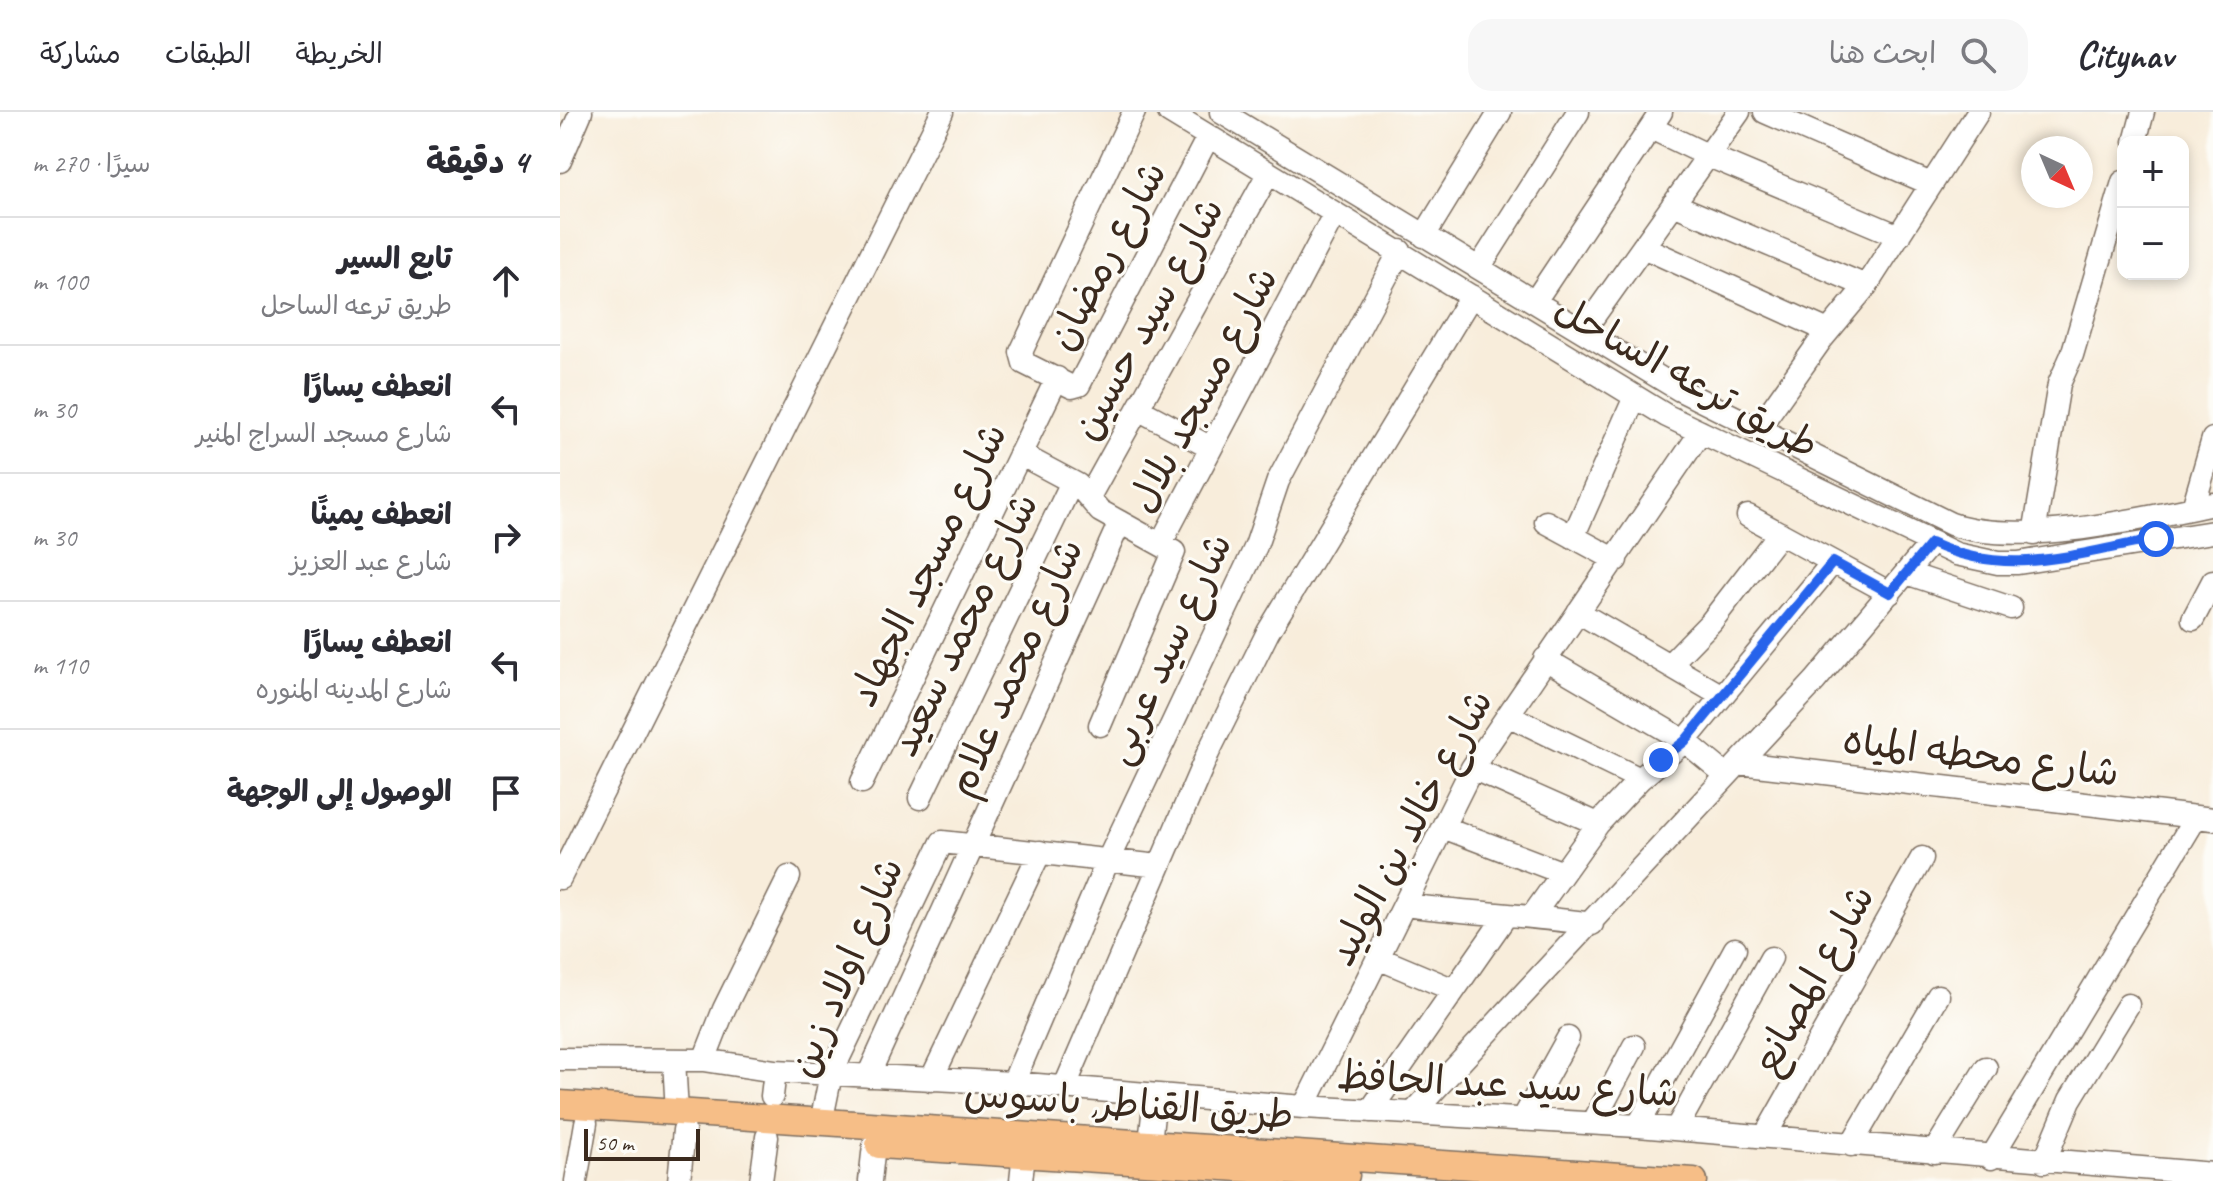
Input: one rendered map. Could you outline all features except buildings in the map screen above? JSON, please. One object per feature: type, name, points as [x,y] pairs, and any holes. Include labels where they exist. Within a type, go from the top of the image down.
[{"type":"main road","name":"طريق القناطر, باسوس","points":[[560,1104],[767,1137],[1438,1181]]},
{"type":"main road","name":"طريق القناطر, باسوس","points":[[560,1121],[821,1123],[1694,1181]]},
{"type":"street","points":[[560,161],[581,112]]},
{"type":"street","points":[[560,878],[942,112]]},
{"type":"street","points":[[1057,378],[1024,363],[1021,352],[1134,112]]},
{"type":"street","name":"طريق ترعه الساحل","points":[[1169,112],[1635,397],[1701,432],[1965,558],[2018,563],[2213,532]]},
{"type":"street","points":[[1424,236],[1500,112]]},
{"type":"street","points":[[1479,268],[1578,112]]},
{"type":"street","points":[[1584,330],[1739,112]]},
{"type":"street","points":[[1765,112],[1931,184]]},
{"type":"street","points":[[1758,429],[1828,331],[1866,286],[1978,112]]},
{"type":"street","points":[[2137,136],[2143,112]]},
{"type":"street","name":"طريق ترعه الساحل","points":[[1233,115],[1424,236],[1680,390],[1951,524],[1972,531],[2034,534],[2203,506]]},
{"type":"street","points":[[1535,301],[1656,120],[1709,156],[1899,236]]},
{"type":"street","name":"شارع رمضان","points":[[1057,378],[1072,387],[1079,385],[1208,137]]},
{"type":"street","name":"شارع سيد حسين","points":[[1080,489],[1138,409],[1268,174]]},
{"type":"street","points":[[2034,534],[2059,384],[2072,355],[2117,202]]},
{"type":"street","points":[[1673,204],[1866,286]]},
{"type":"street","name":"شارع مسجد بلال","points":[[1100,725],[1175,555],[1161,543],[1335,213]]},
{"type":"street","points":[[1643,247],[1828,331]]},
{"type":"street","name":"شارع سيد عربى","points":[[1013,1083],[1108,860],[1256,546],[1278,481],[1400,251]]},
{"type":"street","points":[[1065,1086],[1208,753],[1268,632],[1471,296]]},
{"type":"street","name":"شارع مسجد الجهاد","points":[[862,782],[1057,378]]},
{"type":"street","points":[[1573,537],[1635,397]]},
{"type":"street","points":[[1138,409],[1211,448]]},
{"type":"street","name":"شارع خالد بن الوليد","points":[[1304,1107],[1472,768],[1701,432]]},
{"type":"street","points":[[2203,506],[2213,439]]},
{"type":"street","name":"شارع محمد سعيد","points":[[920,798],[1080,489],[1020,454]]},
{"type":"street","points":[[1080,489],[1095,507],[1161,543]]},
{"type":"street","points":[[1748,516],[1890,593]]},
{"type":"street","name":"شارع محمد علام","points":[[868,1076],[1120,522]]},
{"type":"street","points":[[1546,522],[1616,560]]},
{"type":"street","points":[[1669,665],[1711,622],[1780,533]]},
{"type":"street","points":[[1413,1113],[1733,769],[1931,543]]},
{"type":"street","points":[[1533,915],[1598,824],[1640,779],[1685,741],[1833,562]]},
{"type":"street","points":[[1906,573],[2011,608]]},
{"type":"street","points":[[2193,619],[2213,581]]},
{"type":"street","points":[[1578,612],[1722,696]]},
{"type":"street","points":[[1545,659],[1733,769]]},
{"type":"street","points":[[1508,715],[1640,779]]},
{"type":"street","points":[[1472,768],[1598,824]]},
{"type":"street","name":"شارع محطه المياه","points":[[1733,769],[2204,818]]},
{"type":"street","points":[[1991,1158],[2204,818]]},
{"type":"street","points":[[1443,827],[1563,873]]},
{"type":"street","name":"شارع اولاد زين","points":[[821,1123],[831,1074],[942,842],[974,843]]},
{"type":"street","points":[[974,843],[1159,866]]},
{"type":"street","points":[[931,1080],[1040,852]]},
{"type":"street","name":"شارع المصانع","points":[[1765,1136],[1922,858]]},
{"type":"street","points":[[704,1060],[724,1009],[789,877]]},
{"type":"street","points":[[1405,905],[1505,917],[1533,915],[1592,924]]},
{"type":"street","points":[[1370,1111],[1505,917]]},
{"type":"street","points":[[1638,1126],[1735,949]]},
{"type":"street","points":[[1378,958],[1454,990]]},
{"type":"street","points":[[1676,1129],[1771,958]]},
{"type":"street","points":[[1851,1145],[1938,996]]},
{"type":"street","points":[[2057,1169],[2070,1100],[2128,1005]]},
{"type":"street","points":[[1523,1119],[1568,1038]]},
{"type":"street","points":[[1593,1123],[1634,1046]]},
{"type":"street","name":"شارع سيد عبد الحافظ","points":[[560,1059],[704,1060],[775,1071],[1065,1086],[1304,1107],[1765,1136],[1991,1158],[2057,1169],[2213,1174]]},
{"type":"street","points":[[674,1060],[681,1121],[679,1181]]},
{"type":"street","points":[[1934,1152],[1986,1068]]},
{"type":"street","points":[[772,1096],[775,1071]]},
{"type":"street","points":[[1150,1143],[1155,1096]]},
{"type":"street","points":[[576,1181],[586,1123]]},
{"type":"street","points":[[761,1181],[767,1137]]},
{"type":"street","points":[[870,1181],[874,1145]]},
{"type":"street","points":[[1021,1181],[1024,1154]]},
{"type":"route","points":[[1661,760],[1685,741],[1833,562],[1890,593],[1931,543],[1965,558],[2018,563],[2156,539]]}]
